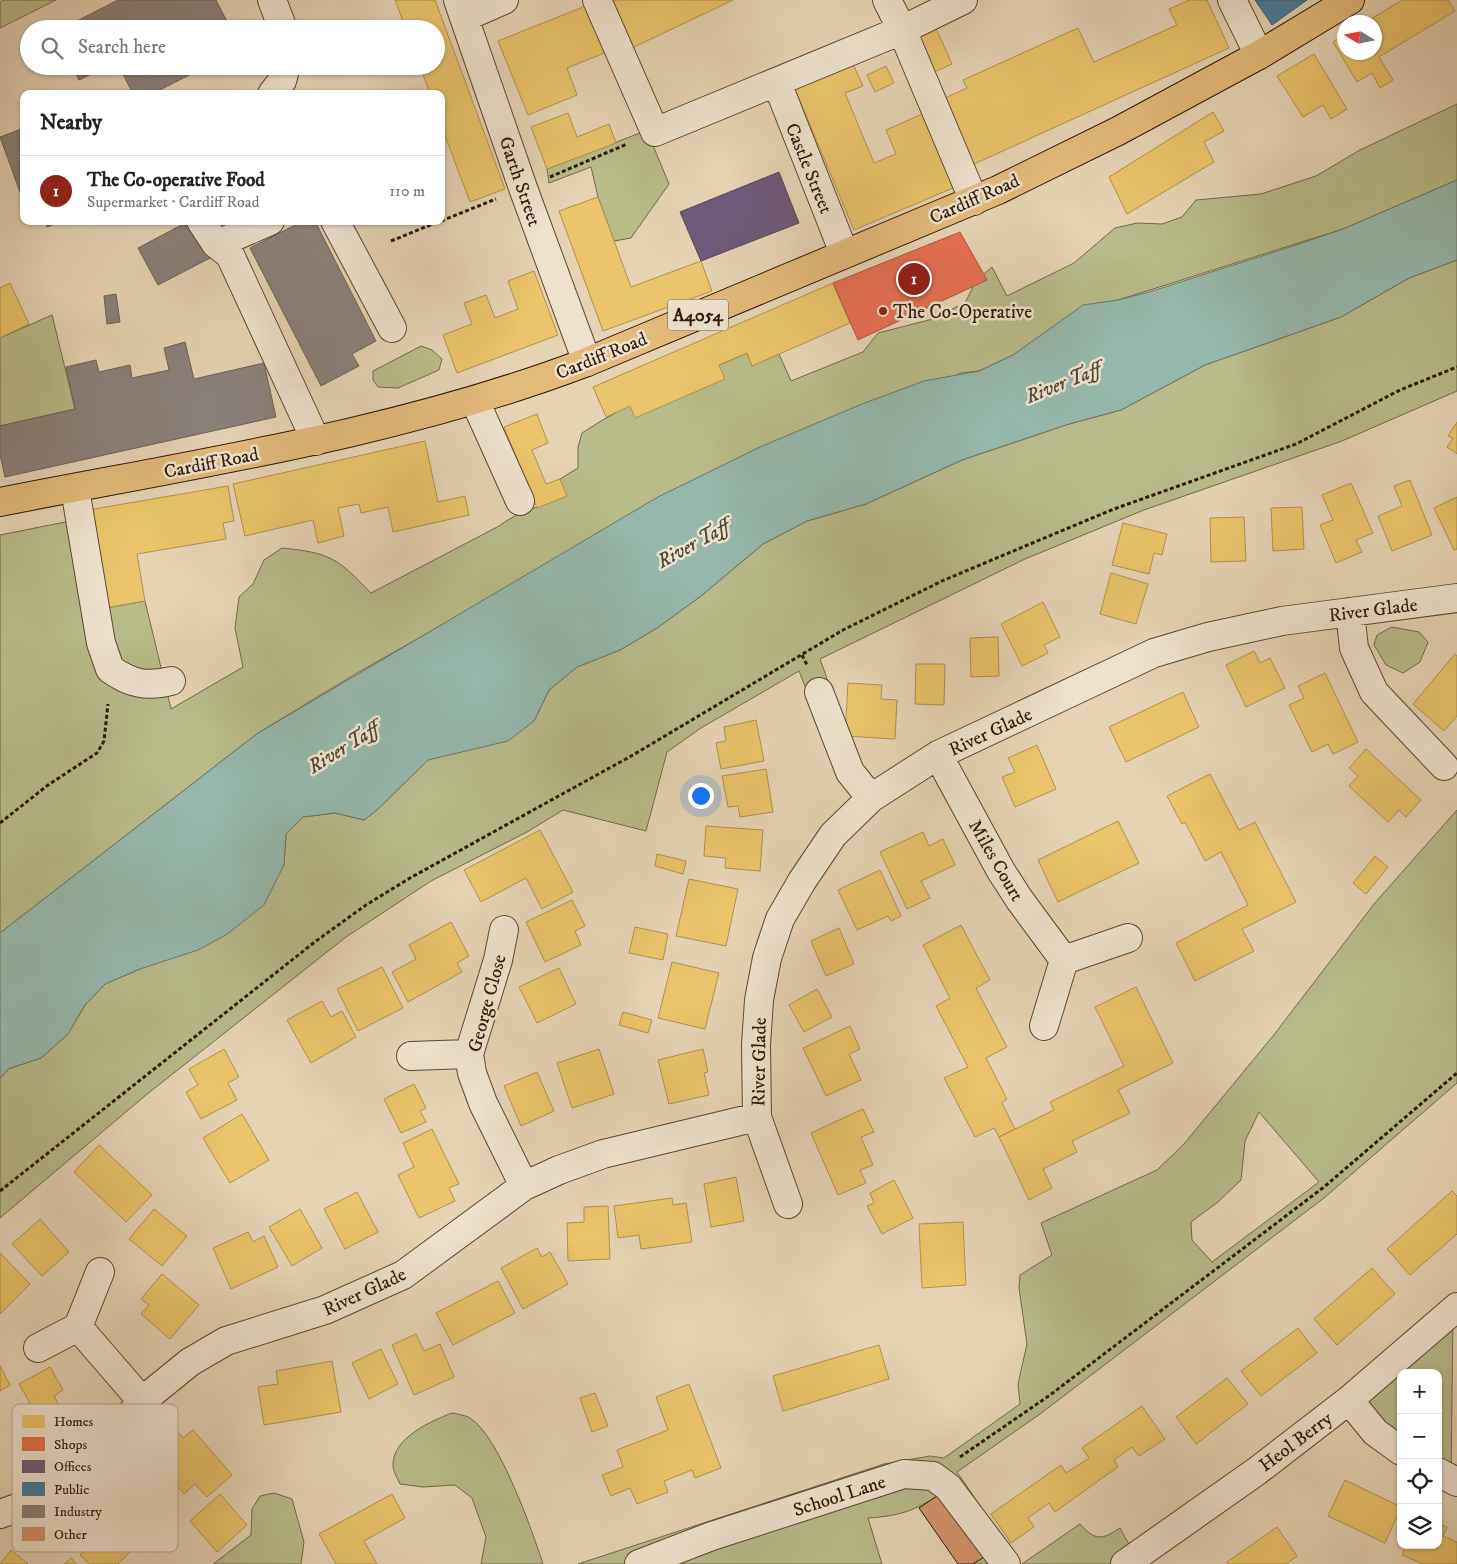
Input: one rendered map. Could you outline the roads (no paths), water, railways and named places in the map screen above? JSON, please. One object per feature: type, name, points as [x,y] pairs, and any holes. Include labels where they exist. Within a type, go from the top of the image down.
[{"type":"main road","name":"Cardiff Road","points":[[0,501],[75,489],[316,441],[475,401],[523,386],[587,362],[844,253],[974,201],[1118,131],[1259,54],[1350,0]]},
{"type":"street","points":[[272,0],[280,20]]},
{"type":"street","points":[[461,9],[504,0]]},
{"type":"street","points":[[597,0],[655,132],[902,30],[963,0]]},
{"type":"street","points":[[887,0],[902,30],[974,201]]},
{"type":"street","points":[[1232,0],[1259,54]]},
{"type":"street","name":"Garth Street","points":[[461,9],[526,197],[587,362]]},
{"type":"street","points":[[275,90],[282,81],[284,75]]},
{"type":"street","name":"Castle Street","points":[[777,83],[844,253]]},
{"type":"street","points":[[204,225],[216,244],[260,225]]},
{"type":"street","points":[[337,225],[392,328]]},
{"type":"street","points":[[229,238],[316,441]]},
{"type":"street","points":[[475,401],[520,502]]},
{"type":"street","points":[[75,489],[101,643],[110,669],[135,684],[154,685],[171,681]]},
{"type":"street","name":"River Glade","points":[[788,1204],[757,1117],[756,1045],[759,1000],[767,958],[780,919],[802,881],[833,835],[871,798],[938,755],[1154,653],[1208,636],[1282,621],[1457,598]]},
{"type":"street","points":[[1350,612],[1354,648],[1374,692],[1444,766]]},
{"type":"street","points":[[819,692],[850,772],[871,798]]},
{"type":"street","name":"Miles Court","points":[[938,755],[1001,871],[1064,960]]},
{"type":"street","name":"George Close","points":[[504,930],[498,960],[469,1054],[472,1074],[483,1103],[524,1186]]},
{"type":"street","points":[[1044,1026],[1064,960],[1128,938]]},
{"type":"street","points":[[411,1056],[469,1054]]},
{"type":"street","name":"River Glade","points":[[139,1404],[190,1362],[226,1341],[325,1310],[403,1275],[524,1186],[559,1170],[603,1154],[757,1117]]},
{"type":"street","points":[[38,1348],[78,1327],[100,1272]]},
{"type":"street","name":"Heol Berry","points":[[1125,1564],[1257,1471],[1350,1400],[1457,1307]]},
{"type":"street","points":[[78,1327],[142,1401]]},
{"type":"street","points":[[1350,1400],[1375,1432],[1397,1448]]},
{"type":"street","name":"School Lane","points":[[639,1564],[712,1536],[904,1474],[933,1476],[948,1487],[1006,1564]]},
{"type":"street","points":[[1442,1474],[1457,1482]]},
{"type":"street","name":"River Glade","points":[[0,1514],[12,1510]]},
{"type":"water","name":"River Taff","points":[[1457,180],[1457,260],[1409,278],[1341,317],[1205,365],[1121,410],[1069,424],[962,460],[866,504],[807,521],[763,544],[701,596],[657,628],[620,650],[577,667],[549,690],[534,721],[508,741],[428,760],[378,809],[364,820],[335,813],[303,817],[286,834],[284,865],[264,905],[226,935],[198,950],[140,969],[105,984],[85,1005],[68,1034],[41,1058],[8,1069],[0,1079],[0,933],[258,733],[658,497],[760,447],[862,404],[924,381],[979,371],[1013,355],[1083,305],[1118,300],[1149,292],[1284,249],[1343,229]]},
{"type":"place","name":"The Co-operative Food","points":[[914,279]]},
{"type":"place","name":"The Co-Operative","points":[[883,311]]}]
